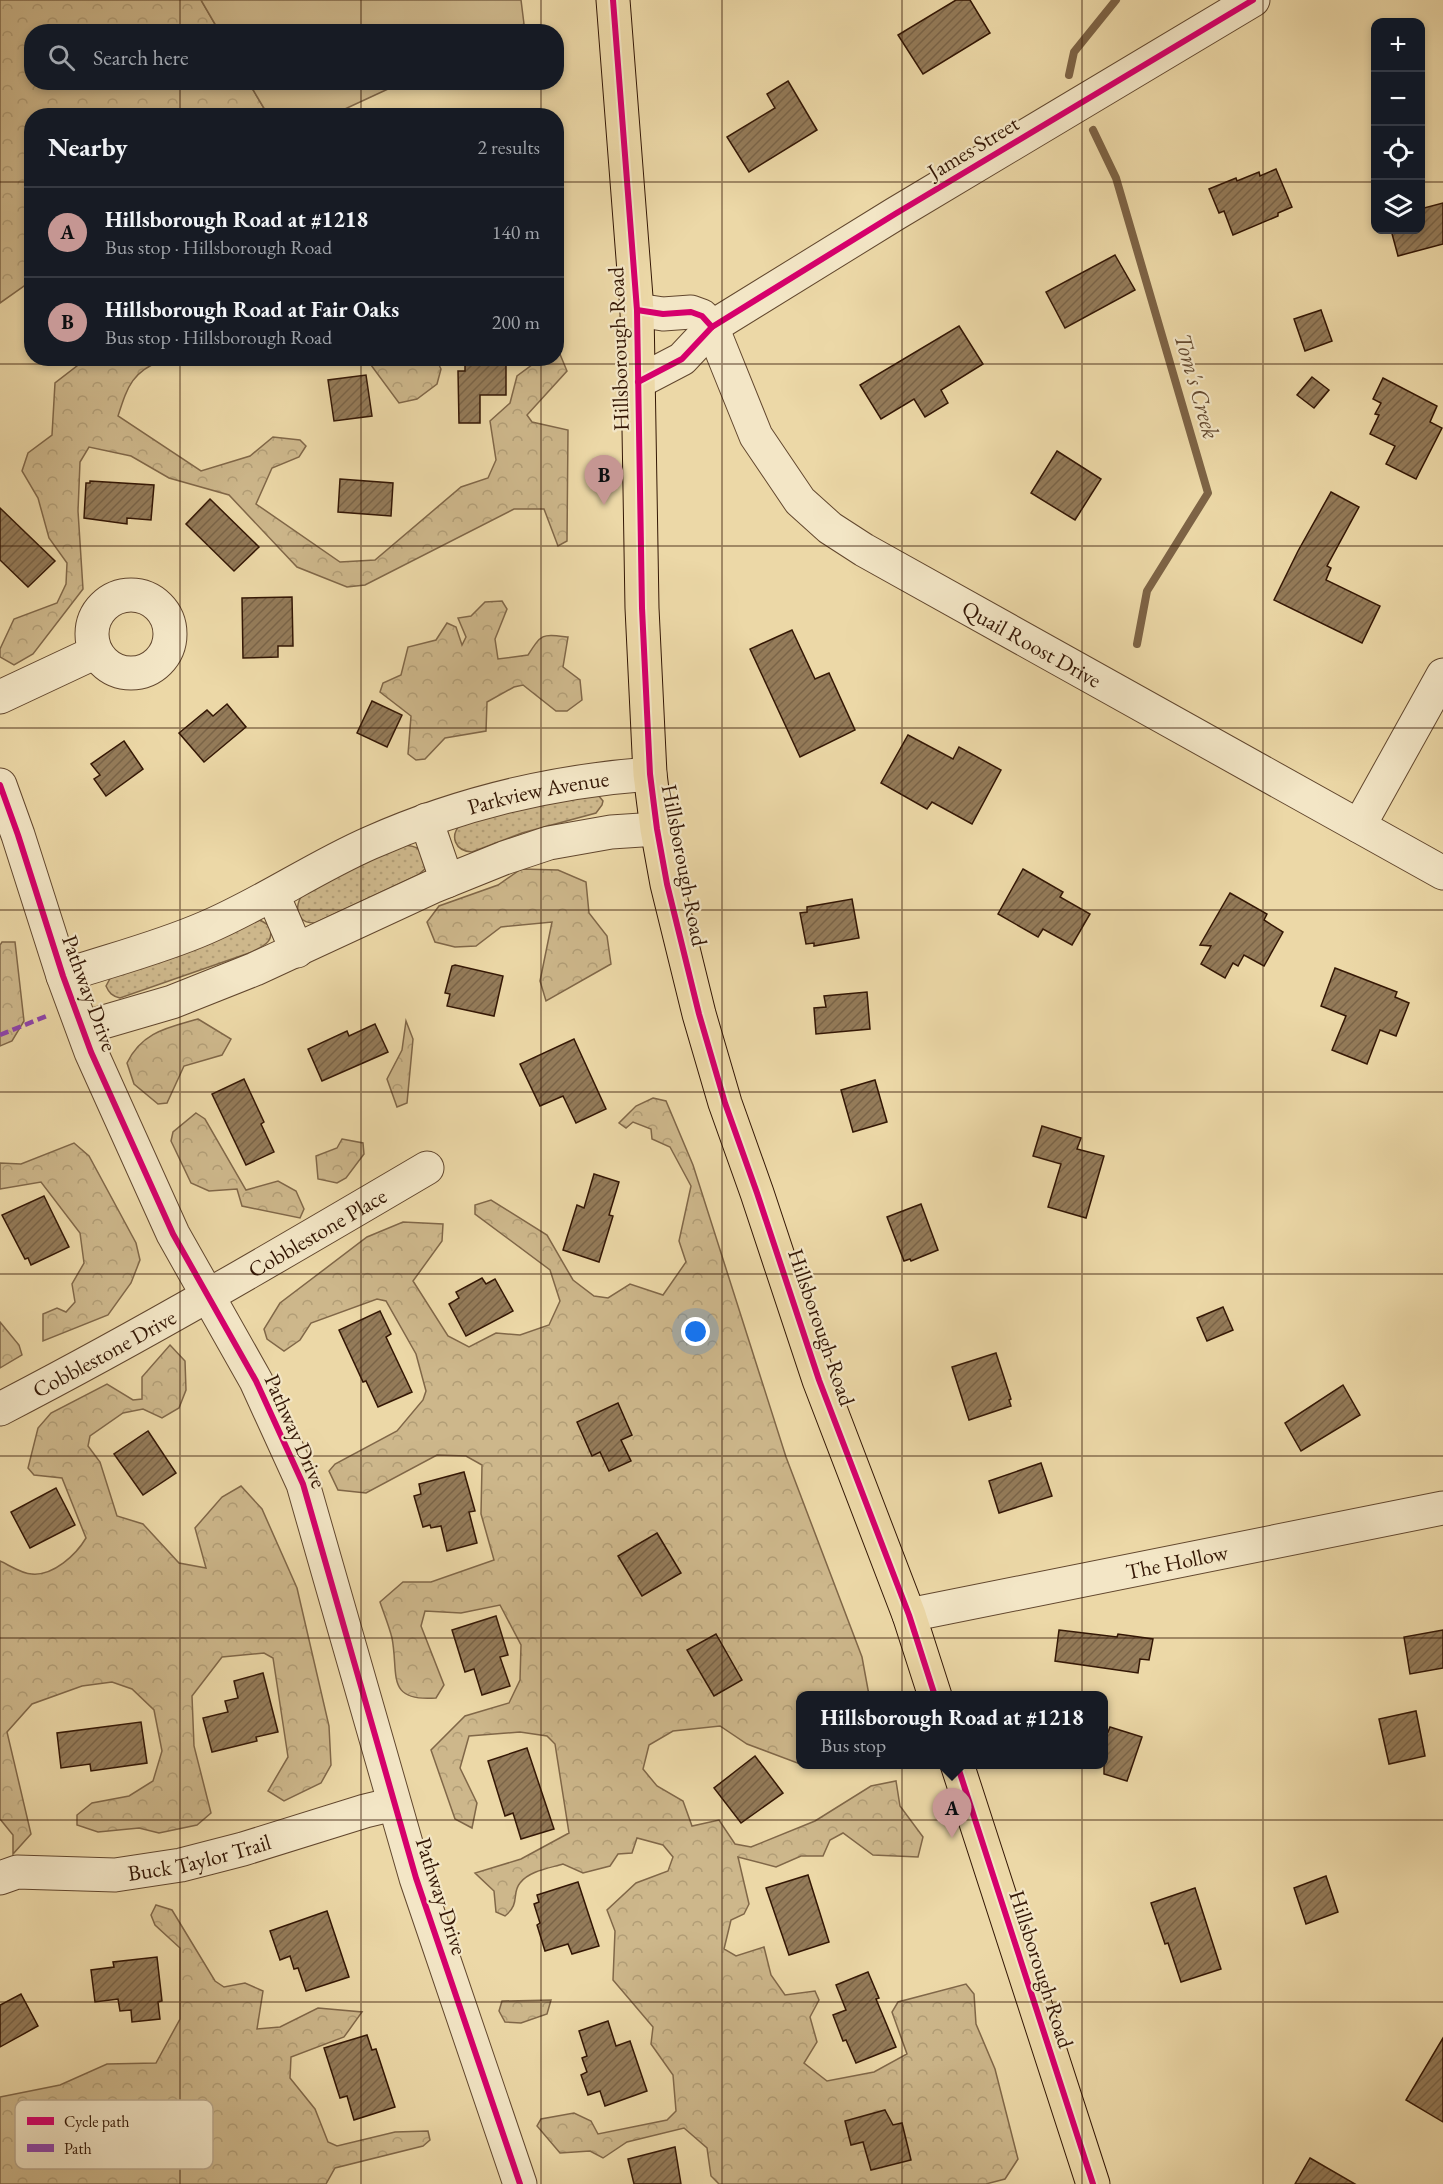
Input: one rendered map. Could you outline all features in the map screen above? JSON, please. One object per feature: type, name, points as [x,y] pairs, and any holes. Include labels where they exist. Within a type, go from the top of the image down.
[{"type":"main road","name":"Hillsborough Road","points":[[613,0],[637,310],[642,608],[650,774],[657,829],[678,934],[725,1103],[819,1380],[909,1615],[934,1691]]},
{"type":"main road","name":"Hillsborough Road","points":[[959,1769],[1092,2184]]},
{"type":"street","name":"James Street","points":[[638,382],[682,359],[712,327],[1253,0]]},
{"type":"street","points":[[637,310],[663,314],[691,312],[702,316],[712,327]]},
{"type":"street","name":"Quail Roost Drive","points":[[712,327],[756,436],[800,501],[830,528],[864,550],[1443,873]]},
{"type":"street","points":[[0,697],[96,652]]},
{"type":"street","points":[[1359,826],[1443,675]]},
{"type":"street","name":"Parkview Avenue","points":[[63,976],[168,944],[248,909],[368,844],[426,820],[486,802],[546,789],[605,777],[650,774]]},
{"type":"street","name":"Pathway Drive","points":[[0,785],[63,976],[91,1052],[172,1234],[256,1381],[303,1484],[420,1889],[520,2184]]},
{"type":"street","points":[[426,820],[447,881]]},
{"type":"street","points":[[83,1028],[172,1002],[297,951],[447,881],[504,858],[549,843],[611,832],[657,829]]},
{"type":"street","points":[[273,895],[297,951]]},
{"type":"street","name":"Cobblestone Place","points":[[208,1296],[427,1168]]},
{"type":"street","name":"Cobblestone Drive","points":[[0,1408],[208,1296]]},
{"type":"street","name":"The Hollow","points":[[909,1615],[1443,1508]]},
{"type":"street","name":"Buck Taylor Trail","points":[[0,1878],[17,1872],[116,1875],[181,1865],[394,1804]]},
{"type":"green space","points":[[0,0],[201,0],[215,24],[24,24],[24,90],[253,90],[264,108],[24,108],[24,286],[0,303]]},
{"type":"green space","points":[[201,0],[521,0],[524,24],[215,24]]},
{"type":"green space","points":[[253,90],[386,90],[347,108],[264,108]]},
{"type":"green space","points":[[564,364],[567,371],[527,415],[532,422],[568,430],[567,541],[558,546],[544,509],[514,509],[365,585],[347,587],[297,567],[229,495],[169,478],[131,456],[89,447],[80,462],[78,511],[83,589],[33,654],[14,665],[0,657],[0,649],[14,619],[57,603],[66,584],[67,563],[49,538],[38,498],[22,471],[28,453],[52,435],[55,383],[77,366],[150,366],[133,381],[118,416],[201,471],[250,456],[273,437],[300,440],[306,446],[299,457],[272,468],[256,504],[340,562],[375,560],[461,487],[488,478],[496,460],[490,421],[510,403],[517,376],[531,366],[564,366]]},
{"type":"green space","points":[[372,366],[440,366],[441,369],[437,384],[417,399],[399,403]]},
{"type":"green space","points":[[502,601],[507,609],[495,639],[498,659],[528,655],[536,642],[544,637],[553,635],[568,637],[563,667],[580,680],[582,700],[567,711],[556,711],[523,685],[514,687],[487,702],[486,731],[445,738],[425,759],[416,760],[408,754],[411,716],[380,692],[383,683],[401,675],[408,647],[436,640],[447,623],[456,627],[462,645],[466,637],[458,618],[471,616],[485,602]]},
{"type":"green space","points":[[598,795],[603,801],[596,813],[522,833],[472,852],[461,849],[456,842],[455,833],[461,824],[536,804]]},
{"type":"green space","points":[[402,845],[413,846],[420,850],[426,868],[418,875],[315,923],[306,922],[299,915],[299,901],[314,887],[337,873]]},
{"type":"green space","points":[[521,869],[558,870],[586,882],[589,913],[607,936],[611,964],[546,1001],[540,981],[552,922],[501,927],[476,946],[455,947],[435,942],[427,922],[439,906],[498,885]]},
{"type":"green space","points":[[260,920],[270,926],[271,936],[264,945],[252,952],[120,998],[108,991],[106,986],[112,975]]},
{"type":"green space","points":[[2,942],[15,942],[24,1021],[12,1041],[0,1046],[0,945]]},
{"type":"green space","points":[[198,1019],[231,1039],[222,1055],[184,1066],[167,1103],[158,1104],[134,1084],[127,1063],[140,1044],[156,1033]]},
{"type":"green space","points":[[406,1021],[413,1039],[407,1103],[397,1107],[387,1079],[402,1050]]},
{"type":"green space","points":[[653,1098],[666,1101],[693,1165],[786,1457],[862,1657],[868,1691],[796,1691],[796,1762],[747,1744],[720,1726],[673,1731],[649,1745],[643,1769],[657,1786],[683,1801],[692,1826],[719,1820],[735,1844],[751,1847],[815,1821],[871,1786],[896,1781],[900,1806],[923,1837],[918,1857],[873,1855],[843,1833],[830,1840],[823,1856],[801,1856],[776,1867],[738,1857],[749,1904],[744,1914],[731,1920],[724,1949],[736,1956],[764,1947],[771,1975],[785,1995],[815,1991],[819,2000],[810,2017],[817,2042],[804,2063],[827,2081],[874,2072],[907,2054],[892,2012],[898,2002],[966,1984],[974,1994],[976,2024],[995,2069],[1018,2159],[1005,2179],[986,2184],[719,2184],[711,2176],[707,2148],[684,2128],[627,2142],[603,2158],[590,2151],[560,2153],[537,2126],[541,2119],[574,2113],[591,2121],[598,2134],[667,2120],[676,2111],[673,2075],[651,2044],[653,2027],[613,1980],[615,1931],[607,1910],[636,1883],[668,1871],[673,1857],[663,1845],[637,1838],[632,1853],[618,1854],[610,1866],[583,1873],[563,1864],[529,1876],[517,1887],[510,1911],[505,1916],[496,1912],[494,1891],[475,1873],[521,1859],[569,1833],[555,1744],[547,1736],[520,1732],[469,1736],[460,1768],[477,1803],[472,1828],[455,1819],[431,1750],[465,1716],[509,1703],[520,1680],[521,1645],[500,1605],[461,1613],[425,1611],[421,1626],[444,1685],[436,1698],[409,1695],[398,1683],[392,1638],[380,1602],[403,1582],[431,1582],[494,1560],[481,1514],[482,1465],[466,1456],[437,1455],[366,1493],[338,1490],[329,1471],[335,1464],[397,1431],[423,1400],[426,1391],[416,1354],[386,1301],[377,1299],[311,1323],[300,1340],[284,1351],[267,1339],[264,1329],[280,1303],[367,1237],[403,1222],[443,1224],[442,1241],[413,1281],[448,1336],[469,1347],[496,1333],[520,1335],[549,1325],[560,1301],[550,1270],[475,1214],[475,1205],[491,1200],[547,1235],[573,1280],[594,1296],[608,1298],[630,1284],[663,1295],[686,1262],[679,1241],[691,1186],[670,1147],[652,1139],[651,1129],[633,1122],[626,1128],[619,1123],[636,1106]]},
{"type":"green space","points":[[196,1113],[205,1119],[246,1190],[278,1181],[296,1191],[304,1209],[300,1218],[242,1206],[237,1189],[209,1191],[191,1183],[171,1141],[173,1132]]},
{"type":"green space","points":[[342,1139],[363,1143],[364,1154],[346,1178],[337,1183],[318,1179],[316,1156],[337,1148]]},
{"type":"green space","points":[[74,1143],[89,1156],[136,1243],[140,1260],[131,1283],[108,1315],[43,1341],[43,1314],[57,1308],[66,1312],[75,1302],[72,1284],[84,1263],[80,1233],[41,1182],[0,1189],[0,1163],[21,1164]]},
{"type":"green space","points":[[0,1322],[19,1345],[22,1355],[0,1368]]},
{"type":"green space","points":[[170,1345],[185,1361],[186,1390],[179,1408],[162,1418],[143,1409],[123,1413],[90,1436],[88,1446],[100,1462],[117,1516],[143,1524],[179,1563],[206,1568],[195,1528],[222,1497],[241,1486],[262,1509],[297,1588],[329,1726],[331,1765],[321,1783],[284,1801],[268,1791],[288,1757],[273,1658],[264,1653],[222,1657],[192,1696],[194,1746],[211,1813],[197,1825],[159,1833],[139,1828],[98,1832],[77,1825],[77,1815],[92,1803],[129,1796],[153,1781],[162,1751],[154,1710],[132,1689],[112,1682],[82,1686],[32,1704],[7,1732],[31,1834],[13,1854],[13,1835],[0,1819],[0,1561],[28,1574],[48,1572],[70,1557],[86,1538],[62,1478],[34,1475],[28,1468],[38,1428],[51,1413],[107,1384],[133,1400],[142,1399],[142,1377]]},
{"type":"green space","points":[[156,1905],[172,1910],[215,1981],[224,1987],[245,1983],[263,1991],[257,2029],[280,2027],[318,2008],[362,2012],[344,2037],[291,2057],[290,2078],[315,2109],[328,2142],[337,2146],[395,2132],[428,2131],[430,2140],[423,2146],[335,2168],[326,2184],[0,2184],[0,2097],[60,2085],[107,2064],[156,2063],[180,2019],[180,1948],[155,1925],[151,1915]]},
{"type":"green space","points":[[551,2000],[547,2014],[521,2023],[505,2022],[499,2011],[502,2001]]},
{"type":"building","points":[[956,0],[970,0],[990,33],[923,74],[898,35]]},
{"type":"building","points":[[788,81],[817,130],[749,172],[727,137],[775,108],[767,94]]},
{"type":"building","points":[[1276,169],[1292,207],[1278,213],[1278,216],[1233,235],[1224,211],[1219,213],[1209,189],[1236,178],[1237,181],[1259,172],[1260,176]]},
{"type":"building","points":[[1443,203],[1443,244],[1398,256],[1392,234],[1425,234],[1425,208]]},
{"type":"building","points":[[1115,255],[1135,290],[1065,328],[1046,292]]},
{"type":"building","points":[[1321,310],[1332,341],[1305,351],[1294,319]]},
{"type":"building","points":[[959,326],[983,364],[941,390],[948,403],[925,417],[914,399],[881,419],[860,385]]},
{"type":"building","points":[[465,366],[506,366],[506,395],[480,395],[480,423],[459,423],[458,371],[465,371]]},
{"type":"building","points":[[366,375],[372,416],[334,421],[328,380]]},
{"type":"building","points":[[1312,377],[1329,390],[1314,408],[1297,395]]},
{"type":"building","points":[[1383,378],[1437,406],[1430,422],[1442,428],[1416,479],[1386,464],[1395,446],[1370,434],[1379,415],[1375,414],[1381,403],[1373,399]]},
{"type":"building","points":[[1057,451],[1101,479],[1075,520],[1031,493]]},
{"type":"building","points":[[340,479],[393,483],[391,516],[338,512]]},
{"type":"building","points":[[90,481],[154,485],[151,520],[127,518],[127,524],[84,518],[86,483]]},
{"type":"building","points":[[1331,492],[1359,507],[1327,566],[1331,568],[1326,580],[1380,606],[1362,643],[1274,600]]},
{"type":"building","points":[[210,499],[259,547],[234,571],[186,524]]},
{"type":"building","points":[[0,508],[55,561],[28,587],[0,560]]},
{"type":"building","points":[[292,597],[293,646],[278,646],[278,657],[243,658],[242,598]]},
{"type":"building","points":[[792,630],[815,679],[829,673],[855,730],[800,757],[750,649]]},
{"type":"building","points":[[372,701],[402,715],[387,747],[357,733]]},
{"type":"building","points":[[227,704],[246,727],[204,762],[179,733],[207,710],[213,716]]},
{"type":"building","points":[[908,735],[953,759],[959,747],[1001,770],[972,824],[932,802],[927,809],[881,783]]},
{"type":"building","points":[[124,741],[143,769],[106,796],[94,779],[100,775],[91,764]]},
{"type":"building","points":[[1023,869],[1063,892],[1060,897],[1090,914],[1072,945],[1043,929],[1038,937],[998,914]]},
{"type":"building","points":[[1230,893],[1267,914],[1264,920],[1283,932],[1264,966],[1244,955],[1238,966],[1233,963],[1225,978],[1201,964],[1211,946],[1200,945]]},
{"type":"building","points":[[852,899],[859,938],[814,946],[814,943],[806,944],[800,913],[807,912],[807,907]]},
{"type":"building","points":[[452,966],[503,976],[494,1016],[447,1006],[450,994],[445,993]]},
{"type":"building","points":[[1335,968],[1397,992],[1395,997],[1409,1003],[1396,1036],[1380,1030],[1367,1064],[1332,1050],[1346,1016],[1321,1006]]},
{"type":"building","points":[[867,992],[870,1029],[816,1034],[814,1008],[826,1007],[824,996]]},
{"type":"building","points":[[375,1024],[388,1052],[322,1081],[308,1049],[347,1031],[349,1036]]},
{"type":"building","points":[[574,1039],[606,1109],[576,1123],[563,1096],[540,1106],[520,1064]]},
{"type":"building","points":[[244,1079],[264,1122],[261,1124],[274,1152],[246,1165],[212,1094]]},
{"type":"building","points":[[875,1080],[887,1122],[853,1132],[841,1090]]},
{"type":"building","points":[[1042,1126],[1081,1138],[1077,1149],[1104,1156],[1086,1218],[1048,1207],[1061,1164],[1033,1156]]},
{"type":"building","points":[[594,1174],[619,1182],[609,1215],[613,1216],[599,1262],[563,1250],[577,1205],[584,1208]]},
{"type":"building","points":[[44,1196],[69,1247],[31,1265],[28,1258],[25,1259],[2,1215]]},
{"type":"building","points":[[921,1204],[938,1250],[911,1261],[910,1259],[904,1261],[887,1217]]},
{"type":"building","points":[[482,1278],[486,1284],[495,1279],[513,1311],[466,1336],[449,1304],[459,1298],[456,1292]]},
{"type":"building","points":[[1223,1307],[1233,1330],[1207,1341],[1197,1318]]},
{"type":"building","points":[[380,1311],[391,1334],[386,1337],[412,1392],[378,1407],[366,1381],[363,1382],[339,1330]]},
{"type":"building","points":[[996,1353],[1011,1399],[1009,1400],[1011,1406],[969,1420],[952,1367]]},
{"type":"building","points":[[1343,1385],[1360,1415],[1301,1451],[1285,1423]]},
{"type":"building","points":[[618,1403],[632,1435],[621,1440],[631,1461],[609,1471],[600,1452],[592,1456],[577,1422]]},
{"type":"building","points":[[148,1431],[176,1473],[143,1495],[114,1454]]},
{"type":"building","points":[[1041,1463],[1052,1496],[999,1513],[989,1481]]},
{"type":"building","points":[[464,1472],[475,1511],[469,1512],[477,1543],[447,1551],[441,1526],[423,1527],[414,1496],[421,1494],[419,1484]]},
{"type":"building","points":[[56,1488],[75,1525],[30,1548],[11,1512]]},
{"type":"building","points":[[657,1533],[681,1573],[642,1596],[618,1556]]},
{"type":"building","points":[[496,1616],[508,1655],[500,1657],[510,1686],[482,1695],[474,1669],[465,1672],[452,1630]]},
{"type":"building","points":[[1059,1630],[1153,1639],[1149,1660],[1140,1659],[1138,1673],[1055,1661]]},
{"type":"building","points":[[1443,1630],[1443,1668],[1410,1674],[1404,1637]]},
{"type":"building","points":[[716,1634],[742,1680],[714,1696],[687,1650]]},
{"type":"building","points":[[263,1673],[278,1732],[256,1737],[257,1741],[212,1752],[203,1718],[228,1712],[225,1701],[238,1698],[234,1681]]},
{"type":"building","points":[[1416,1711],[1425,1756],[1389,1764],[1379,1719]]},
{"type":"building","points":[[141,1722],[147,1763],[91,1771],[90,1764],[61,1768],[57,1733]]},
{"type":"building","points":[[1110,1727],[1142,1737],[1127,1781],[1104,1774],[1104,1769],[1108,1769]]},
{"type":"building","points":[[527,1748],[554,1829],[521,1839],[513,1813],[505,1816],[488,1761]]},
{"type":"building","points":[[755,1756],[783,1793],[741,1823],[714,1788]]},
{"type":"building","points":[[808,1875],[829,1942],[789,1955],[766,1888]]},
{"type":"building","points":[[1326,1876],[1338,1912],[1306,1924],[1294,1888]]},
{"type":"building","points":[[578,1882],[599,1946],[572,1954],[568,1944],[545,1951],[537,1925],[540,1923],[534,1904],[539,1902],[537,1895]]},
{"type":"building","points":[[1195,1888],[1221,1969],[1181,1982],[1151,1903]]},
{"type":"building","points":[[327,1911],[349,1977],[306,1991],[298,1968],[294,1969],[290,1956],[280,1960],[270,1931]]},
{"type":"building","points":[[157,1957],[162,2001],[158,2002],[160,2019],[132,2022],[131,2010],[120,2011],[118,1999],[95,2002],[91,1970],[114,1967],[113,1962]]},
{"type":"building","points":[[868,1972],[879,1998],[876,1999],[896,2047],[856,2063],[846,2040],[843,2041],[833,2015],[846,2010],[836,1985]]},
{"type":"building","points":[[21,1994],[38,2026],[0,2047],[0,2005]]},
{"type":"building","points":[[608,2021],[616,2046],[630,2041],[647,2091],[605,2106],[600,2091],[588,2095],[581,2075],[587,2072],[582,2058],[587,2056],[579,2031]]},
{"type":"building","points":[[367,2035],[372,2050],[376,2049],[395,2107],[354,2120],[347,2096],[340,2098],[324,2048]]},
{"type":"building","points":[[1443,2038],[1443,2122],[1406,2100]]},
{"type":"building","points":[[885,2110],[893,2125],[902,2123],[911,2160],[871,2170],[863,2142],[851,2145],[845,2121]]},
{"type":"building","points":[[675,2147],[681,2184],[634,2184],[628,2159]]},
{"type":"building","points":[[1310,2158],[1355,2184],[1295,2184]]},
{"type":"waterway","name":"Tom's Creek","points":[[1069,75],[1074,52],[1116,0]]},
{"type":"waterway","name":"Tom's Creek","points":[[1093,130],[1116,178],[1208,493],[1147,591],[1137,644]]},
{"type":"marked path","points":[[0,1035],[49,1015]]},
{"type":"cycle path","points":[[613,0],[637,310],[642,608],[650,774],[667,884],[699,1014],[725,1103],[819,1380],[909,1615],[933,1691]]},
{"type":"cycle path","points":[[638,382],[682,359],[712,327],[895,214],[1253,0]]},
{"type":"cycle path","points":[[637,310],[663,314],[691,312],[702,316],[712,327]]},
{"type":"cycle path","points":[[0,785],[63,976],[91,1052],[173,1234],[256,1381],[303,1484],[416,1878],[520,2184]]},
{"type":"cycle path","points":[[959,1769],[1093,2184]]},
{"type":"place","name":"Hillsborough Road at Fair Oaks","points":[[604,505]]},
{"type":"place","name":"Hillsborough Road at #1218","points":[[952,1838]]}]
